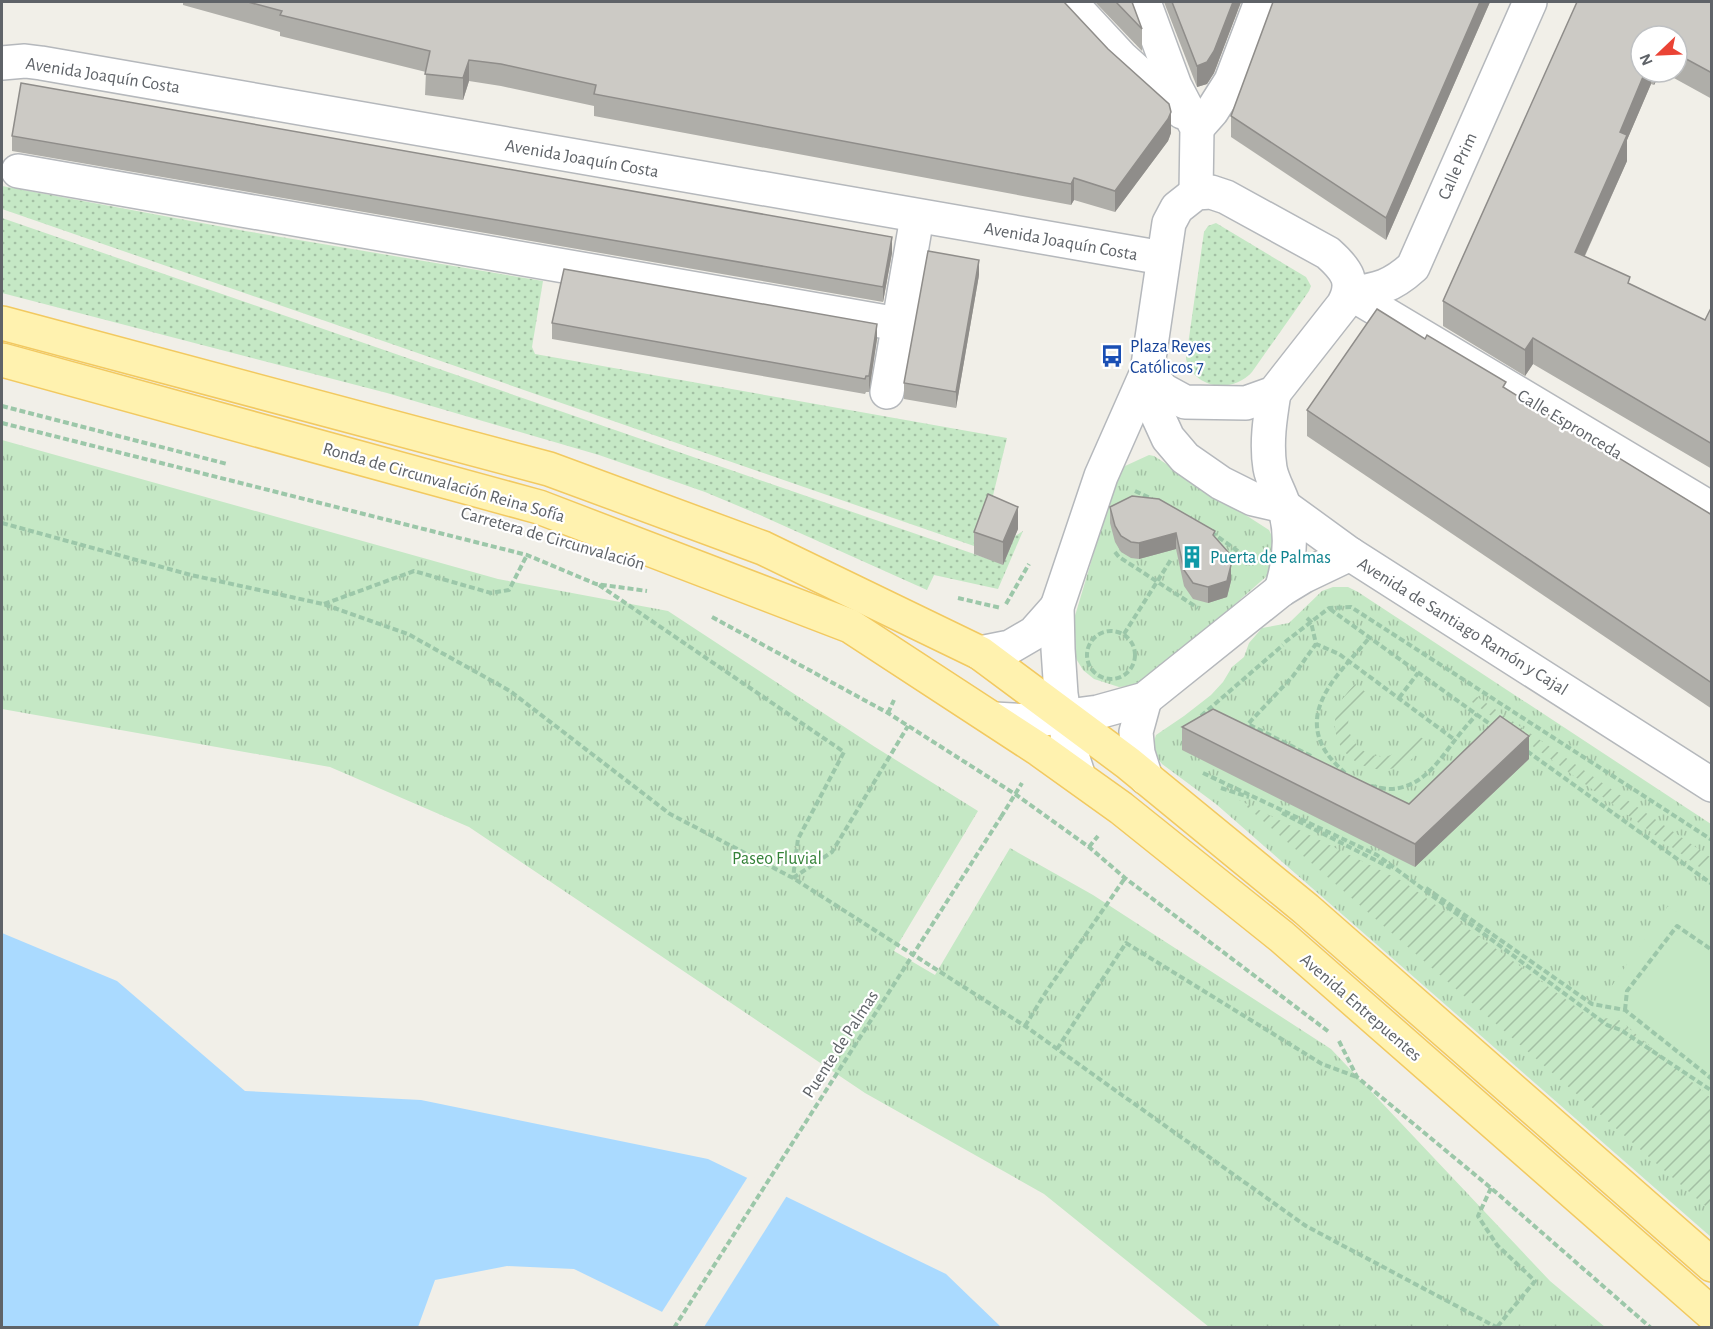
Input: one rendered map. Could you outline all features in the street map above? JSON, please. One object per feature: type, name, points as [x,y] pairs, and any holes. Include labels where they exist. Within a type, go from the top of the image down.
[{"type":"main road","name":"Ronda de Circunvalación Reina Sofía","points":[[2,323],[549,469],[762,548],[980,653],[1065,716]]},
{"type":"main road","name":"Ronda de Circunvalación Reina Sofía","points":[[2,360],[539,507],[850,626],[994,720]]},
{"type":"main road","name":"Avenida Entrepuentes","points":[[1065,716],[1146,778],[1306,909],[1712,1265]]},
{"type":"main road","name":"Avenida Entrepuentes","points":[[994,720],[1030,766],[1079,777],[1282,937],[1712,1314]]},
{"type":"street","points":[[1070,2],[1121,57],[1197,128]]},
{"type":"street","points":[[1144,2],[1175,86],[1197,128],[1196,193]]},
{"type":"street","points":[[1197,128],[1212,111],[1231,81],[1261,2]]},
{"type":"street","name":"Calle Prim","points":[[1413,267],[1530,2]]},
{"type":"street","points":[[1132,66],[1141,69],[1154,64],[1160,48]]},
{"type":"street","name":"Avenida Joaquín Costa","points":[[2,63],[25,61],[53,65],[1163,258]]},
{"type":"street","points":[[18,171],[898,324]]},
{"type":"street","points":[[1079,777],[1069,746],[1065,716],[1058,649],[1057,607],[1101,476],[1147,372],[1169,223],[1177,208],[1196,193],[1211,192],[1226,197],[1328,253],[1341,265],[1348,278],[1350,292],[1343,305],[1274,393],[1268,431],[1270,469],[1284,506],[1289,557],[1281,590]]},
{"type":"street","points":[[887,392],[917,217]]},
{"type":"street","points":[[1350,292],[1382,288],[1398,280],[1413,267]]},
{"type":"street","name":"Calle Espronceda","points":[[1413,267],[1404,286],[1405,304],[1414,323],[1429,339]]},
{"type":"street","name":"Calle Espronceda","points":[[1350,292],[1712,509]]},
{"type":"street","points":[[1147,372],[1164,390],[1185,402],[1246,403],[1274,393]]},
{"type":"street","points":[[1147,372],[1157,414],[1168,438],[1185,458],[1221,483],[1253,499],[1284,506]]},
{"type":"street","name":"Avenida de Santiago Ramón y Cajal","points":[[1284,506],[1350,554],[1712,784]]},
{"type":"street","points":[[994,720],[1030,721],[1098,712],[1153,693],[1281,590],[1350,554]]},
{"type":"street","points":[[980,653],[1010,647],[1034,633],[1057,607]]},
{"type":"street","points":[[1146,778],[1138,753],[1136,732],[1153,693]]},
{"type":"path","points":[[2,405],[234,466]]},
{"type":"path","points":[[2,423],[527,555],[597,584],[844,752],[798,839],[793,878]]},
{"type":"path","points":[[1128,487],[1157,502]]},
{"type":"path","points":[[2,523],[191,575],[323,604],[408,634],[510,691],[670,814],[793,878],[1025,1026],[1306,1226],[1497,1327],[1535,1281],[1497,1245],[1478,1216],[1491,1188]]},
{"type":"path","points":[[1205,528],[1254,562]]},
{"type":"path","points":[[1113,550],[1119,557],[1156,582],[1204,610]]},
{"type":"path","points":[[323,604],[414,571],[491,593],[508,590],[527,555]]},
{"type":"path","points":[[1124,634],[1172,558]]},
{"type":"path","points":[[948,596],[1003,608],[1032,559]]},
{"type":"path","points":[[597,584],[651,592]]},
{"type":"path","points":[[1153,693],[1197,720],[1329,608],[1351,607],[1712,840]]},
{"type":"path","points":[[1329,608],[1496,728]]},
{"type":"path","points":[[704,612],[888,713],[1015,794],[1089,847],[1125,878],[1330,1033]]},
{"type":"path","points":[[1311,622],[1316,644],[1293,676],[1248,724],[1316,759]]},
{"type":"path","points":[[1345,773],[1326,752],[1317,724],[1320,703],[1328,686],[1370,638]]},
{"type":"path","points":[[1316,644],[1339,654],[1455,740]]},
{"type":"path","points":[[1399,698],[1418,673]]},
{"type":"path","points":[[1368,786],[1391,789],[1427,775],[1477,714]]},
{"type":"path","points":[[793,878],[832,852],[908,726]]},
{"type":"path","points":[[1525,749],[1711,882]]},
{"type":"path","points":[[1325,764],[1353,777]]},
{"type":"path","name":"Puente de Palmas","points":[[674,1328],[1001,817],[1030,766]]},
{"type":"path","points":[[1194,769],[1377,855],[1607,1024],[1621,1030],[1712,1091]]},
{"type":"path","points":[[1217,787],[1251,798],[1410,877],[1592,1004],[1625,1010],[1712,1079]]},
{"type":"path","points":[[1025,1026],[1125,878]]},
{"type":"path","points":[[1625,1010],[1627,991],[1677,926],[1712,950]]},
{"type":"path","points":[[1057,1049],[1126,943],[1322,1064],[1357,1077],[1491,1188],[1651,1328]]},
{"type":"path","points":[[1339,1040],[1357,1077]]},
{"type":"green space","points":[[2,186],[245,231],[543,281],[532,347],[535,354],[1007,438],[988,516],[1000,555],[2,209]]},
{"type":"green space","points":[[2,218],[1003,564],[1015,536],[1023,531],[998,589],[934,575],[927,590],[705,492],[599,455],[387,393],[2,293]]},
{"type":"green space","points":[[1216,223],[1306,277],[1311,286],[1252,372],[1244,379],[1224,385],[1214,385],[1197,377],[1190,369],[1186,359],[1204,232],[1208,226]]},
{"type":"green space","name":"Paseo Fluvial","points":[[2,440],[498,579],[668,611],[875,747],[978,811],[894,951],[935,975],[1010,848],[1093,895],[1331,1049],[1550,1281],[1605,1327],[1209,1327],[1044,1194],[865,1093],[469,827],[330,767],[2,709]]},
{"type":"green space","points":[[1149,455],[1154,456],[1269,530],[1275,547],[1274,558],[1268,575],[1155,675],[1132,686],[1119,687],[1094,679],[1083,670],[1075,657],[1071,629],[1116,479],[1125,466]]},
{"type":"green space","points":[[1333,587],[1348,587],[1358,592],[1711,824],[1711,1237],[1216,804],[1162,764],[1157,757],[1154,750],[1156,735],[1211,695],[1223,682],[1232,667],[1244,657],[1249,643],[1262,628],[1289,623],[1322,591]]},
{"type":"green space","points":[[1355,684],[1367,693],[1353,707],[1348,722],[1351,736],[1360,748],[1372,755],[1387,756],[1401,749],[1414,733],[1425,740],[1414,757],[1399,766],[1383,769],[1366,767],[1352,759],[1341,746],[1335,730],[1337,710],[1342,699]]},
{"type":"green space","points":[[1473,694],[1710,857],[1702,869],[1468,699]]},
{"type":"green space","points":[[1239,800],[1404,882],[1590,1017],[1618,1019],[1711,1098],[1711,1211]]},
{"type":"green space","points":[[1668,906],[1711,937],[1711,1098],[1619,1019],[1590,1017]]},
{"type":"water","points":[[2,933],[117,981],[245,1091],[421,1100],[708,1159],[946,1274],[1001,1327],[693,1327],[574,1269],[507,1266],[435,1280],[418,1327],[2,1327]]},
{"type":"pier","points":[[749,1175],[788,1194],[704,1327],[686,1328],[660,1315]]},
{"type":"building","points":[[248,2],[1064,2],[1108,49],[1169,104],[1171,112],[1115,191],[1074,178],[1071,184],[594,94],[596,85],[501,64],[469,60],[463,78],[425,74],[430,51],[280,15],[282,11]]},
{"type":"building","points":[[1116,2],[1132,2],[1142,29]]},
{"type":"building","points":[[1172,2],[1233,2],[1214,51],[1207,62],[1197,66]]},
{"type":"building","points":[[1273,2],[1480,2],[1386,218],[1231,116]]},
{"type":"building","points":[[1577,2],[1712,2],[1712,73],[1689,61],[1689,24],[1629,24],[1629,84],[1640,84],[1620,132],[1627,135],[1575,252],[1630,277],[1628,283],[1705,320],[1712,306],[1712,444],[1533,338],[1525,350],[1443,301]]},
{"type":"building","points":[[21,83],[892,237],[883,287],[12,136]]},
{"type":"building","points":[[928,251],[979,260],[956,392],[904,383]]},
{"type":"building","points":[[564,269],[877,324],[869,376],[865,379],[552,323]]},
{"type":"building","points":[[1377,309],[1425,339],[1427,335],[1506,382],[1503,387],[1712,515],[1712,683],[1307,410]]},
{"type":"building","points":[[988,494],[1018,507],[1003,542],[974,532]]},
{"type":"building","name":"Puerta de Palmas","points":[[1132,496],[1159,499],[1215,531],[1213,535],[1229,553],[1231,565],[1227,581],[1208,587],[1193,583],[1184,570],[1176,533],[1139,543],[1131,542],[1121,536],[1115,526],[1110,507]]},
{"type":"building","points":[[1213,709],[1409,804],[1500,716],[1529,736],[1415,844],[1182,727]]},
{"type":"place","name":"Plaza Reyes Católicos 7","points":[[1112,356]]},
{"type":"place","name":"Puerta de Palmas","points":[[1192,557]]}]
